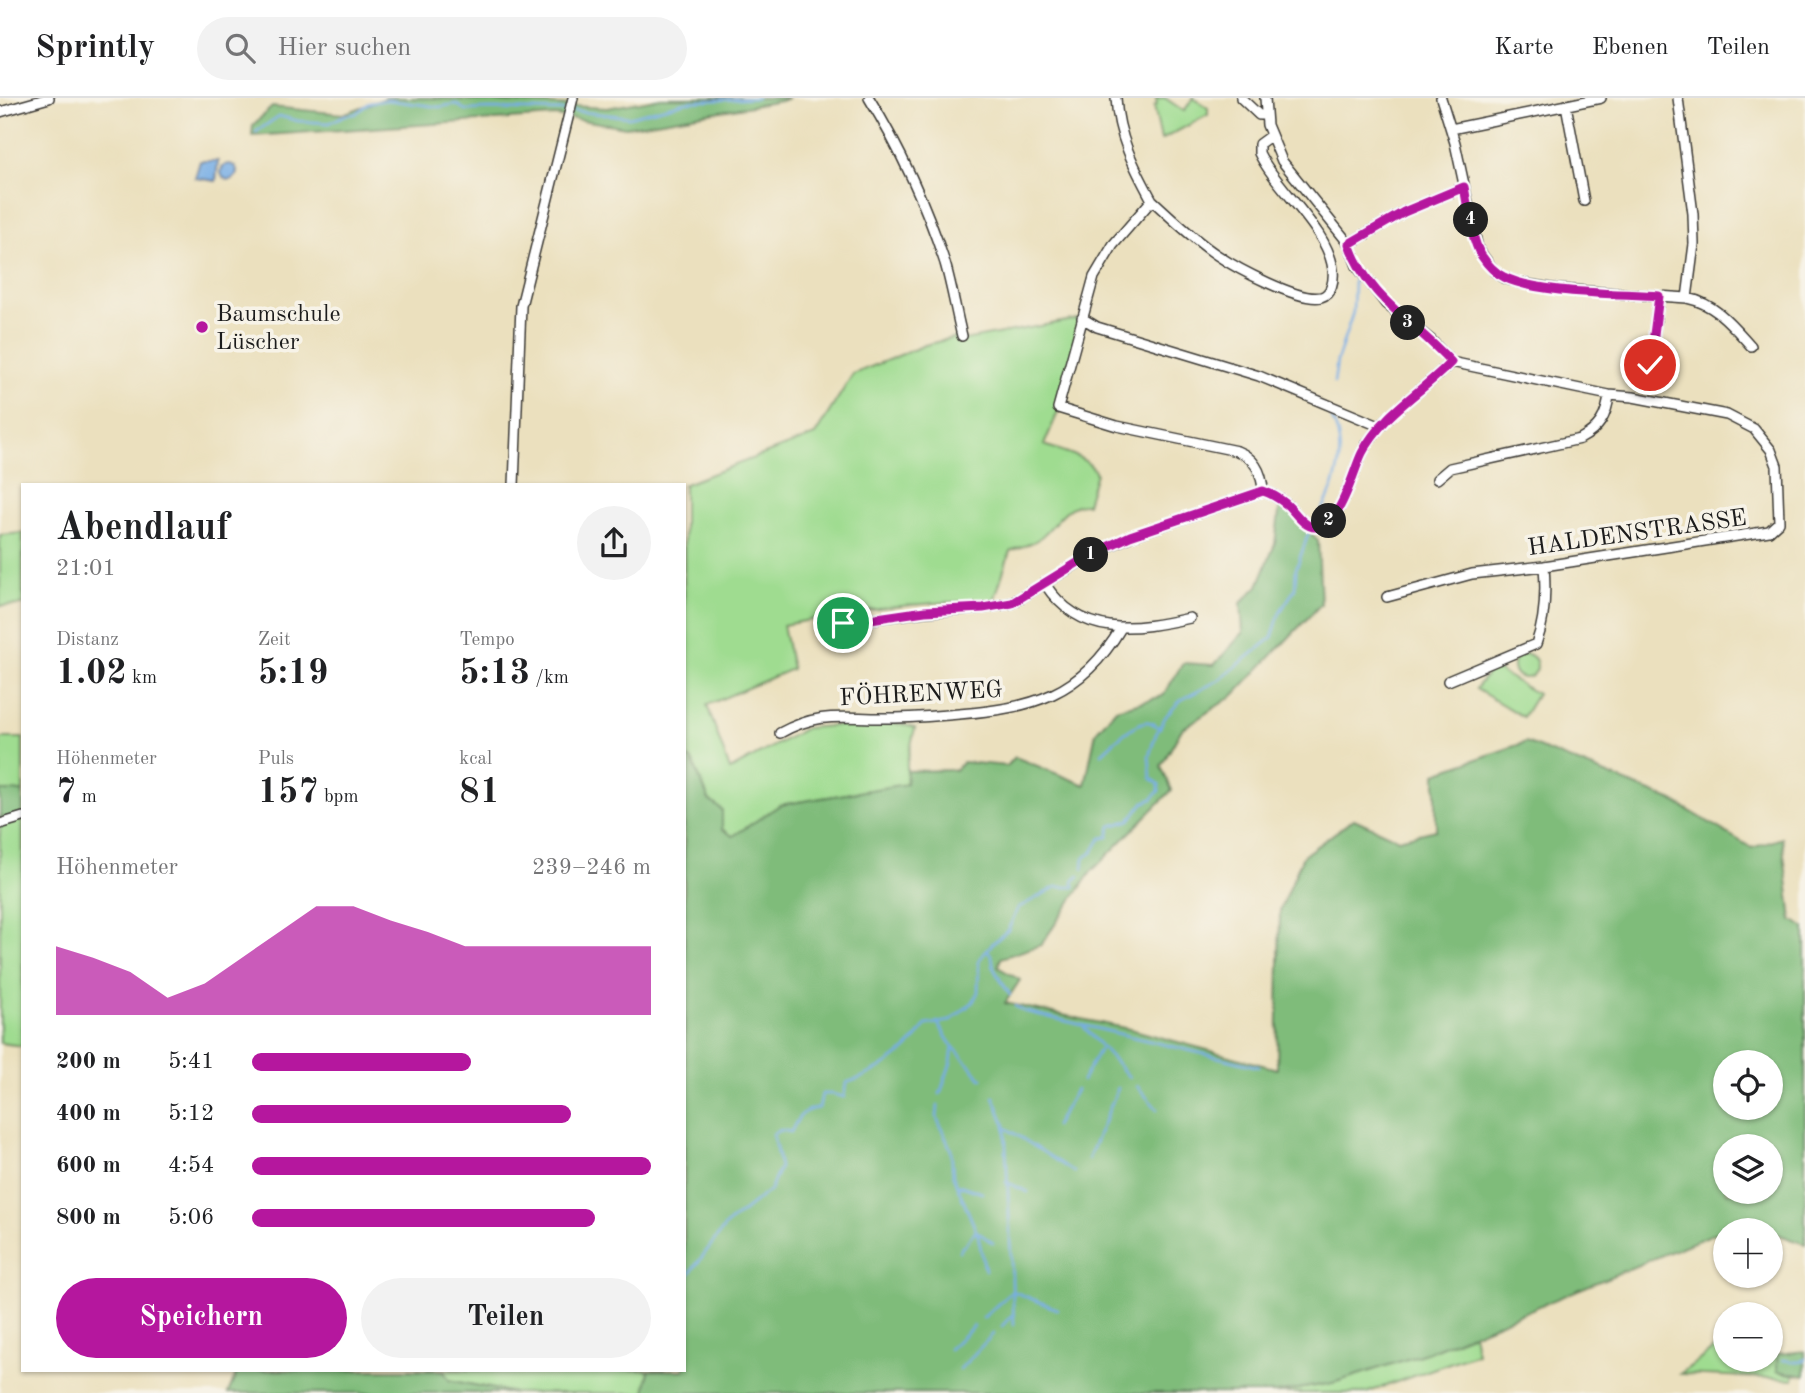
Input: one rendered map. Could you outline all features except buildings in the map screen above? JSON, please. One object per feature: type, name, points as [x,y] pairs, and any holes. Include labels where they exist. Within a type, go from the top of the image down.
[{"type":"street","points":[[0,112],[49,98]]},
{"type":"street","points":[[869,98],[908,166],[925,209],[945,265],[962,336]]},
{"type":"street","points":[[1116,98],[1119,127],[1134,167],[1152,200],[1218,256],[1260,280],[1300,294],[1324,296],[1332,286],[1331,264],[1326,249],[1261,158],[1259,144],[1270,136]]},
{"type":"street","points":[[1241,98],[1259,115],[1266,115]]},
{"type":"street","points":[[843,623],[925,611],[983,608],[1012,603],[1090,555],[1130,536],[1263,491],[1288,505],[1312,526],[1326,524],[1343,502],[1361,455],[1379,426],[1451,362],[1431,340],[1386,304],[1357,266],[1349,244],[1282,161],[1270,136],[1265,98]]},
{"type":"street","points":[[1441,98],[1451,129],[1478,249],[1494,271],[1504,278],[1520,283],[1557,289],[1702,301],[1718,311],[1751,346]]},
{"type":"street","points":[[1451,129],[1601,98]]},
{"type":"street","points":[[1678,98],[1693,214],[1694,244],[1687,298]]},
{"type":"street","points":[[514,483],[521,306],[571,103]]},
{"type":"street","points":[[1566,105],[1584,201]]},
{"type":"street","points":[[1349,244],[1404,212],[1464,187]]},
{"type":"street","points":[[1152,200],[1113,246],[1094,277],[1058,408],[1117,426],[1247,455],[1262,477],[1263,491]]},
{"type":"street","points":[[1650,365],[1659,296]]},
{"type":"street","points":[[1082,318],[1097,327],[1259,376],[1379,426]]},
{"type":"street","name":"HALDENSTRASSE","points":[[1387,597],[1472,573],[1544,566],[1762,533],[1769,531],[1779,522],[1777,466],[1771,450],[1754,429],[1727,415],[1609,395],[1451,362]]},
{"type":"street","points":[[1437,479],[1450,468],[1580,439],[1594,431],[1604,419],[1609,395]]},
{"type":"street","points":[[1448,681],[1536,644],[1546,586],[1544,566]]},
{"type":"street","points":[[1045,584],[1056,599],[1071,610],[1101,625],[1121,628],[1147,627],[1190,618]]},
{"type":"street","name":"FÖHRENWEG","points":[[780,733],[797,723],[834,717],[917,717],[1027,705],[1076,681],[1096,663],[1121,628]]},
{"type":"street","points":[[0,824],[21,818]]},
{"type":"green space","points":[[386,98],[607,108],[661,98],[788,98],[626,127],[555,116],[252,136],[253,125],[272,107],[343,114]]},
{"type":"green space","points":[[1156,98],[1165,98],[1184,111],[1193,98],[1208,108],[1208,115],[1161,140],[1154,106],[1157,105]]},
{"type":"green space","points":[[1077,319],[1083,327],[1064,398],[1044,445],[1073,455],[1092,467],[1096,473],[1087,504],[1072,507],[1043,536],[1010,551],[994,601],[914,605],[783,625],[792,669],[707,705],[730,770],[806,728],[902,724],[915,728],[907,762],[907,784],[780,805],[733,837],[722,829],[722,810],[709,800],[692,760],[686,758],[686,483],[815,435],[853,374],[925,345],[957,337],[959,341]]},
{"type":"green space","points":[[1280,505],[1297,515],[1318,541],[1321,604],[1234,695],[1182,729],[1161,766],[1172,790],[1091,872],[1041,945],[1001,958],[998,967],[1020,980],[1005,1003],[1134,1030],[1277,1069],[1280,910],[1303,856],[1354,819],[1398,839],[1436,830],[1436,773],[1526,742],[1673,801],[1752,848],[1782,838],[1792,920],[1805,928],[1805,1244],[1783,1236],[1783,1218],[1713,1218],[1713,1234],[1426,1353],[1333,1383],[1275,1393],[645,1393],[649,1372],[686,1372],[686,758],[692,760],[709,800],[722,810],[722,829],[733,836],[780,805],[906,784],[907,771],[955,770],[963,762],[1007,766],[1015,757],[1085,785],[1096,732],[1116,709],[1163,696],[1183,663],[1214,665],[1243,633],[1241,603],[1258,586],[1275,544]]},
{"type":"green space","points":[[21,533],[21,605],[0,606],[0,535]]},
{"type":"green space","points":[[1525,654],[1533,658],[1537,666],[1533,674],[1525,678],[1517,674],[1513,666],[1517,658]]},
{"type":"green space","points":[[1492,667],[1537,694],[1523,717],[1476,689]]},
{"type":"green space","points":[[0,738],[21,738],[21,791],[0,791]]},
{"type":"green space","points":[[0,791],[21,791],[21,821],[0,817]]},
{"type":"green space","points":[[0,817],[21,821],[21,1046],[0,1043]]},
{"type":"green space","points":[[1473,1334],[1477,1353],[1366,1393],[1275,1393],[1333,1383],[1426,1353]]},
{"type":"green space","points":[[1713,1350],[1713,1372],[1781,1372],[1794,1375],[1793,1379],[1680,1374]]},
{"type":"green space","points":[[1805,1351],[1805,1376],[1783,1372],[1783,1353]]},
{"type":"green space","points":[[237,1372],[444,1372],[449,1380],[514,1393],[228,1393]]},
{"type":"green space","points":[[444,1372],[649,1372],[645,1393],[514,1393],[449,1380]]},
{"type":"water","points":[[200,161],[218,161],[216,181],[195,178]]},
{"type":"water","points":[[229,164],[237,172],[229,180],[221,172]]},
{"type":"waterway","points":[[573,111],[629,117],[685,102],[757,98]]},
{"type":"waterway","points":[[256,132],[279,116],[298,121],[329,123],[345,115],[355,114],[369,103],[387,100],[439,107],[456,104],[465,110],[566,111]]},
{"type":"waterway","points":[[1334,383],[1337,361],[1353,312],[1354,279]]},
{"type":"waterway","points":[[1314,523],[1328,499],[1337,472],[1339,444],[1331,417]]},
{"type":"waterway","points":[[1083,869],[1084,858],[1093,852],[1101,838],[1108,837],[1111,826],[1130,820],[1143,803],[1152,799],[1159,791],[1159,784],[1151,778],[1149,756],[1156,734],[1166,716],[1181,700],[1219,680],[1272,638],[1280,612],[1295,589],[1296,569],[1310,529]]},
{"type":"waterway","points":[[1102,753],[1138,724],[1149,722],[1160,728]]},
{"type":"waterway","points":[[686,1278],[726,1225],[770,1190],[780,1167],[773,1134],[780,1130],[791,1132],[801,1115],[808,1110],[819,1108],[822,1094],[844,1097],[846,1083],[891,1061],[911,1044],[926,1025],[950,1021],[973,1002],[978,992],[979,960],[1008,930],[1018,908],[1056,887],[1074,887],[1073,881],[1079,876]]},
{"type":"waterway","points":[[987,951],[992,956],[994,969],[1010,995]]},
{"type":"waterway","points":[[1015,1006],[1023,1011],[1259,1067]]},
{"type":"waterway","points":[[937,1022],[950,1043],[982,1079]]},
{"type":"waterway","points":[[1082,1025],[1129,1077]]},
{"type":"waterway","points":[[940,1094],[953,1047]]},
{"type":"waterway","points":[[1082,1081],[1101,1047]]},
{"type":"waterway","points":[[1137,1086],[1157,1109]]},
{"type":"waterway","points":[[1088,1160],[1118,1088]]},
{"type":"waterway","points":[[1055,1126],[1076,1090]]},
{"type":"waterway","points":[[994,1097],[1005,1125],[1014,1325]]},
{"type":"waterway","points":[[938,1105],[937,1118],[951,1150],[953,1176],[978,1235],[985,1270]]},
{"type":"waterway","points":[[1006,1128],[1074,1172]]},
{"type":"waterway","points":[[1006,1182],[1028,1192]]},
{"type":"waterway","points":[[956,1184],[982,1193]]},
{"type":"waterway","points":[[959,1251],[976,1231],[993,1243]]},
{"type":"waterway","points":[[983,1318],[1012,1291],[1057,1309]]},
{"type":"waterway","points":[[1002,1326],[1013,1314]]},
{"type":"waterway","points":[[949,1349],[974,1326]]},
{"type":"waterway","points":[[960,1369],[994,1333]]},
{"type":"waterway","points":[[1783,1360],[1799,1362],[1805,1359]]},
{"type":"place","name":"Baumschule Lüscher","points":[[202,327]]},
{"type":"route","points":[[843,623],[925,611],[983,608],[1012,603],[1090,555],[1130,536],[1263,491],[1288,505],[1309,525],[1315,527],[1326,524],[1343,502],[1361,455],[1379,426],[1451,362],[1440,348],[1386,304],[1357,266],[1349,244],[1404,212],[1464,187],[1478,249],[1494,271],[1504,278],[1557,289],[1659,296],[1650,365]]}]
